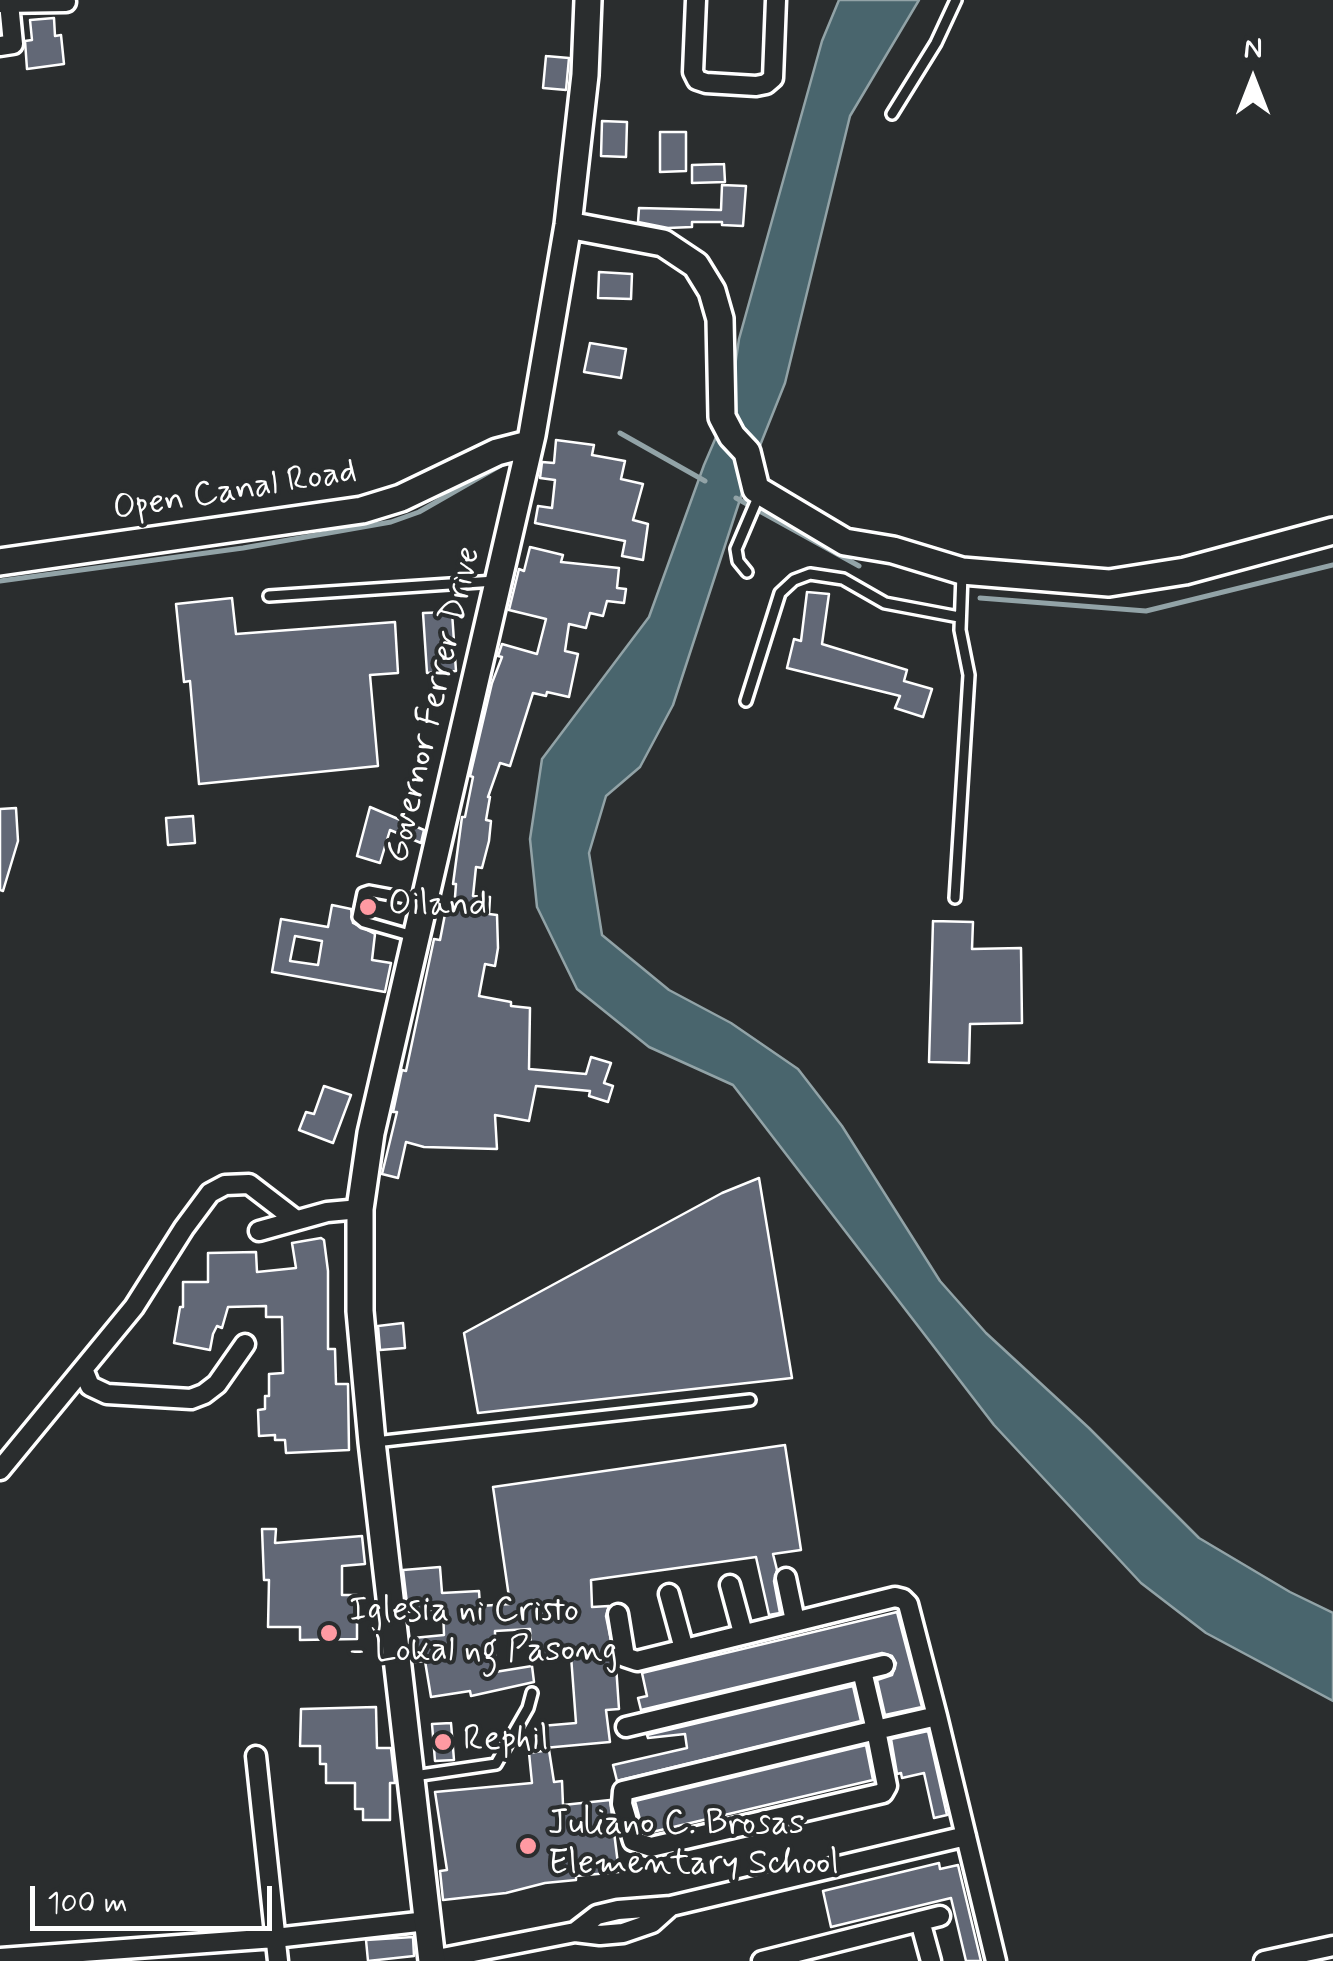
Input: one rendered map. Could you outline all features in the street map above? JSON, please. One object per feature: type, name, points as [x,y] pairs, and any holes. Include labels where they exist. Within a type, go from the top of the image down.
[{"type":"main road","name":"Governor Ferrer Drive","points":[[432,1960],[372,1442],[360,1298],[360,1209],[371,1133],[500,581],[528,444],[568,225],[588,0]]},
{"type":"main road","points":[[568,225],[663,243],[696,266],[712,291],[720,319],[722,417],[748,454],[756,489],[845,542],[893,550],[962,571],[1084,582],[1132,581],[1185,571],[1333,530]]},
{"type":"main road","name":"Open Canal Road","points":[[0,562],[362,510],[401,498],[497,452],[528,444]]},
{"type":"street","points":[[696,0],[693,72],[697,80],[706,84],[756,86],[773,78],[776,0]]},
{"type":"street","points":[[0,46],[13,44],[4,3],[66,2]]},
{"type":"street","points":[[0,1470],[134,1307],[210,1193],[225,1186],[249,1184],[296,1220]]},
{"type":"street","points":[[260,1231],[335,1210],[360,1209]]},
{"type":"street","points":[[83,1369],[90,1386],[107,1394],[190,1399],[218,1384],[245,1344]]},
{"type":"street","points":[[786,1578],[795,1621]]},
{"type":"street","points":[[730,1585],[744,1633]]},
{"type":"street","points":[[670,1594],[684,1649]]},
{"type":"street","points":[[618,1614],[625,1657],[630,1660],[895,1596],[903,1599],[908,1604],[996,1961]]},
{"type":"street","points":[[626,1727],[884,1665]]},
{"type":"street","points":[[862,1671],[876,1730],[887,1786],[883,1793],[651,1848],[633,1841],[622,1804],[623,1791],[876,1730],[936,1716]]},
{"type":"street","points":[[256,1756],[278,1961]]},
{"type":"street","points":[[432,1960],[574,1932],[600,1936],[623,1933],[652,1922],[671,1906],[966,1836]]},
{"type":"street","points":[[762,1961],[940,1916]]},
{"type":"street","points":[[0,1958],[276,1938],[428,1921]]},
{"type":"street","points":[[920,1922],[930,1961]]},
{"type":"street","points":[[1264,1961],[1333,1946]]},
{"type":"lane","points":[[892,114],[936,43],[956,0]]},
{"type":"lane","points":[[747,572],[738,561],[736,550],[760,493]]},
{"type":"lane","points":[[955,898],[970,676],[960,617],[962,571]]},
{"type":"lane","points":[[746,701],[780,593],[794,580],[810,574],[843,578],[885,602],[960,617]]},
{"type":"lane","points":[[268,596],[500,581]]},
{"type":"lane","points":[[418,937],[364,922],[358,917],[363,893],[369,890],[426,901]]},
{"type":"lane","points":[[372,1442],[750,1400]]},
{"type":"lane","points":[[411,1777],[496,1764],[528,1708],[532,1693]]},
{"type":"water","points":[[839,0],[919,0],[850,116],[785,383],[747,478],[673,705],[640,767],[606,796],[589,853],[602,935],[669,990],[731,1023],[798,1069],[842,1126],[940,1281],[986,1333],[1199,1538],[1333,1613],[1333,1701],[1206,1633],[1141,1583],[994,1425],[733,1085],[649,1047],[577,989],[537,907],[530,839],[542,759],[649,617],[729,407],[739,339],[822,41]]},
{"type":"building","points":[[54,18],[55,36],[61,35],[64,64],[27,69],[25,41],[32,40],[30,20]]},
{"type":"building","points":[[546,56],[569,58],[566,90],[543,88]]},
{"type":"building","points":[[602,121],[627,122],[626,157],[601,156]]},
{"type":"building","points":[[660,132],[686,132],[686,171],[660,172]]},
{"type":"building","points":[[724,164],[725,182],[692,183],[692,165]]},
{"type":"building","points":[[722,185],[746,186],[743,226],[692,222],[692,227],[668,228],[638,222],[639,208],[721,210]]},
{"type":"building","points":[[599,272],[632,274],[631,299],[598,298]]},
{"type":"building","points":[[590,343],[626,349],[621,378],[584,372]]},
{"type":"building","points":[[556,440],[594,445],[592,455],[625,461],[621,479],[643,484],[633,520],[648,524],[643,560],[622,556],[625,541],[535,523],[538,506],[552,508],[555,480],[540,478],[542,462],[554,463]]},
{"type":"building","points":[[530,547],[563,555],[561,562],[619,568],[617,588],[626,589],[624,603],[607,601],[603,616],[590,613],[586,628],[569,624],[565,651],[578,654],[569,697],[533,693],[510,766],[500,763],[488,797],[489,841],[482,868],[476,867],[473,896],[490,897],[489,914],[497,915],[495,966],[485,964],[479,996],[530,1008],[529,1069],[586,1074],[591,1057],[611,1063],[604,1083],[613,1086],[608,1102],[589,1096],[590,1091],[536,1086],[529,1121],[495,1115],[497,1149],[424,1147],[406,1142],[398,1178],[382,1174],[397,1112],[393,1112],[402,1070],[406,1071],[434,939],[440,940],[446,909],[454,910],[453,884],[462,817],[492,683],[502,657],[498,656],[502,644],[537,654],[546,619],[509,610],[519,569],[524,571]]},
{"type":"building","points":[[807,592],[829,594],[822,644],[907,670],[904,681],[932,689],[923,717],[895,708],[900,696],[787,668],[794,639],[801,641]]},
{"type":"building","points":[[232,598],[236,634],[395,622],[398,673],[370,675],[378,766],[199,784],[190,681],[184,682],[176,604]]},
{"type":"building","points":[[452,612],[456,671],[427,673],[423,613]]},
{"type":"building","points":[[370,807],[424,830],[421,843],[390,830],[380,863],[357,856]]},
{"type":"building","points":[[16,808],[18,841],[3,891],[0,809]]},
{"type":"building","points":[[193,816],[195,843],[168,845],[166,818]]},
{"type":"building","points":[[332,905],[351,909],[353,923],[375,934],[372,960],[391,963],[385,992],[272,972],[281,919],[328,927]],"holes":[[[295,936],[322,941],[318,965],[290,961]]]},
{"type":"building","points":[[933,921],[973,922],[972,949],[1021,948],[1022,1023],[970,1024],[969,1063],[929,1062]]},
{"type":"building","points":[[324,1086],[351,1095],[333,1143],[299,1130],[306,1112],[314,1114]]},
{"type":"building","points":[[759,1178],[792,1378],[478,1413],[464,1333],[722,1193]]},
{"type":"building","points":[[321,1238],[328,1271],[328,1349],[335,1349],[336,1384],[348,1384],[349,1450],[286,1453],[285,1440],[275,1440],[275,1435],[259,1436],[258,1410],[265,1409],[265,1396],[269,1396],[269,1374],[283,1373],[282,1317],[266,1317],[266,1306],[228,1307],[222,1328],[217,1326],[213,1334],[210,1350],[174,1343],[183,1307],[183,1282],[208,1282],[208,1253],[256,1252],[257,1272],[296,1268],[292,1243]]},
{"type":"building","points":[[403,1323],[405,1348],[380,1350],[378,1326]]},
{"type":"building","points":[[785,1445],[801,1550],[773,1554],[780,1613],[769,1615],[756,1557],[591,1580],[592,1607],[609,1606],[606,1616],[616,1665],[619,1709],[606,1710],[610,1742],[544,1748],[541,1726],[576,1723],[571,1656],[532,1659],[530,1629],[495,1631],[495,1672],[532,1666],[534,1682],[471,1696],[470,1691],[431,1697],[425,1661],[415,1662],[413,1638],[444,1635],[443,1609],[408,1612],[403,1570],[440,1567],[442,1593],[479,1591],[480,1606],[510,1604],[493,1487]]},
{"type":"building","points":[[262,1529],[276,1529],[275,1543],[362,1536],[365,1564],[342,1566],[342,1595],[357,1595],[357,1639],[300,1640],[300,1627],[268,1627],[269,1580],[264,1580]]},
{"type":"building","points":[[897,1612],[922,1707],[885,1715],[877,1680],[892,1675],[896,1663],[892,1656],[882,1653],[641,1710],[638,1698],[647,1696],[642,1673]]},
{"type":"building","points":[[853,1686],[861,1721],[617,1781],[613,1765],[687,1748],[685,1734],[648,1738],[647,1735]]},
{"type":"building","points":[[376,1707],[377,1748],[391,1748],[395,1783],[390,1783],[390,1820],[363,1820],[363,1809],[355,1809],[355,1783],[326,1783],[326,1764],[320,1764],[320,1746],[300,1746],[301,1709]]},
{"type":"building","name":"Rephil","points":[[451,1723],[454,1760],[435,1761],[432,1724]]},
{"type":"building","points":[[928,1731],[947,1815],[934,1818],[924,1773],[902,1778],[901,1773],[897,1774],[891,1739]]},
{"type":"building","points":[[866,1745],[873,1780],[648,1833],[643,1831],[635,1801]]},
{"type":"building","name":"Juliano C. Brosas Elementary School","points":[[549,1750],[554,1782],[562,1781],[563,1805],[610,1800],[619,1872],[443,1900],[440,1871],[447,1870],[435,1792],[532,1783],[529,1753]]},
{"type":"building","points":[[939,1863],[940,1869],[958,1865],[981,1961],[966,1961],[951,1898],[831,1927],[823,1891]]},
{"type":"building","points":[[413,1937],[414,1956],[368,1961],[366,1940]]},
{"type":"waterway","points":[[620,433],[705,481]]},
{"type":"waterway","points":[[0,581],[243,548],[391,522],[419,512],[508,461]]},
{"type":"waterway","points":[[736,498],[859,566]]},
{"type":"waterway","points":[[980,598],[1146,611],[1333,565]]},
{"type":"place","name":"Oiland","points":[[368,907]]},
{"type":"place","name":"Iglesia ni Cristo - Lokal ng Pasong","points":[[329,1633]]},
{"type":"place","name":"Rephil","points":[[443,1742]]},
{"type":"place","name":"Juliano C. Brosas Elementary School","points":[[528,1846]]}]
